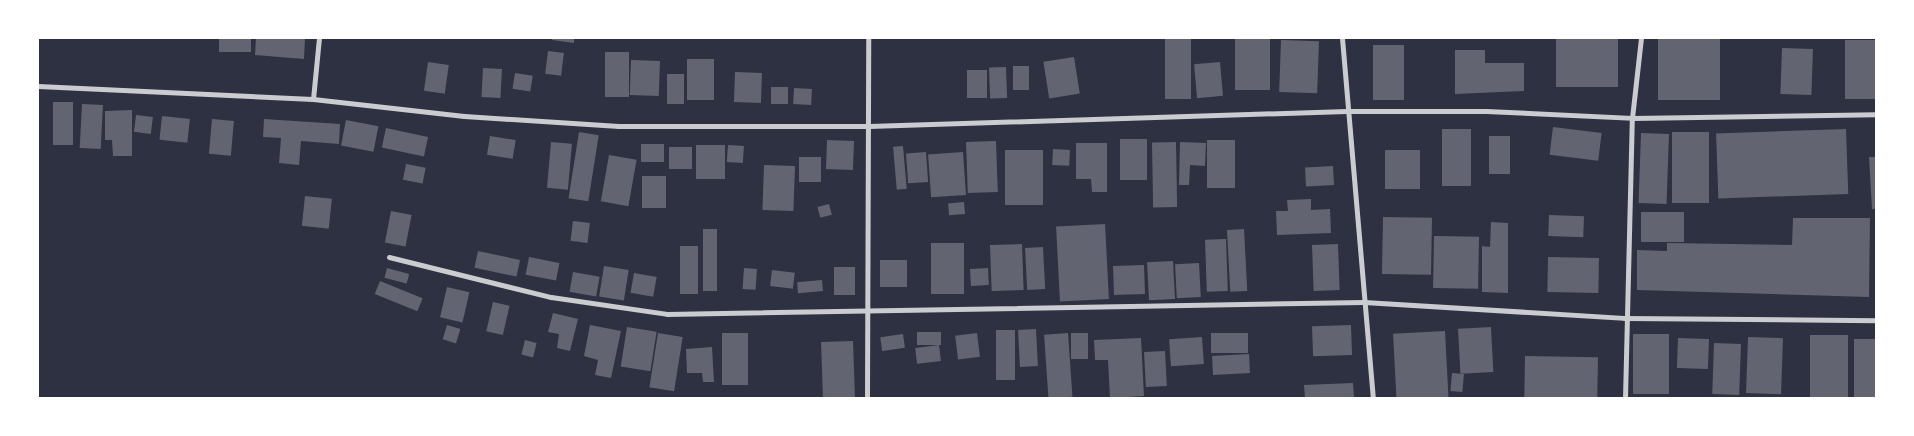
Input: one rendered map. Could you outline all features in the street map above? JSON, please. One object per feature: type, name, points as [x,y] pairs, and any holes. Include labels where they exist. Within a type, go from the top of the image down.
[{"type":"street","points":[[313,98],[319,38]]},
{"type":"street","points":[[867,398],[868,38]]},
{"type":"street","points":[[1342,38],[1373,398]]},
{"type":"street","points":[[1625,398],[1624,318],[1632,118],[1641,38]]},
{"type":"street","points":[[38,86],[313,98],[464,116],[619,126],[869,126],[1347,111],[1486,111],[1632,118],[1876,114]]},
{"type":"street","points":[[389,257],[551,297],[667,314],[868,313],[1364,302],[1624,318],[1876,320]]},
{"type":"building","points":[[219,38],[251,38],[251,52],[219,52]]},
{"type":"building","points":[[256,38],[305,38],[304,59],[255,55]]},
{"type":"building","points":[[552,38],[574,38],[574,43],[552,40]]},
{"type":"building","points":[[1165,38],[1191,38],[1191,99],[1165,99]]},
{"type":"building","points":[[1235,38],[1270,38],[1270,90],[1235,90]]},
{"type":"building","points":[[1556,38],[1618,38],[1618,87],[1556,87]]},
{"type":"building","points":[[1658,38],[1720,38],[1720,100],[1658,100]]},
{"type":"building","points":[[1281,40],[1319,41],[1317,93],[1279,92]]},
{"type":"building","points":[[1845,40],[1876,40],[1876,99],[1845,99]]},
{"type":"building","points":[[1373,45],[1404,45],[1404,100],[1373,100]]},
{"type":"building","points":[[1782,48],[1813,49],[1811,95],[1780,94]]},
{"type":"building","points":[[1455,50],[1485,50],[1485,63],[1524,63],[1524,91],[1455,94]]},
{"type":"building","points":[[548,51],[564,53],[561,76],[545,74]]},
{"type":"building","points":[[605,52],[629,52],[629,97],[605,97]]},
{"type":"building","points":[[1074,57],[1080,94],[1049,98],[1043,62]]},
{"type":"building","points":[[687,59],[714,59],[714,100],[687,100]]},
{"type":"building","points":[[631,60],[660,61],[659,96],[630,95]]},
{"type":"building","points":[[428,62],[449,65],[445,94],[424,91]]},
{"type":"building","points":[[1220,62],[1223,96],[1197,98],[1194,64]]},
{"type":"building","points":[[1013,66],[1029,66],[1029,90],[1013,90]]},
{"type":"building","points":[[1006,67],[1007,98],[990,99],[989,68]]},
{"type":"building","points":[[483,68],[502,69],[500,98],[481,97]]},
{"type":"building","points":[[967,70],[987,70],[987,98],[967,98]]},
{"type":"building","points":[[735,72],[762,73],[761,103],[734,102]]},
{"type":"building","points":[[515,73],[533,76],[530,92],[512,89]]},
{"type":"building","points":[[667,74],[684,74],[684,104],[667,104]]},
{"type":"building","points":[[771,87],[788,87],[788,104],[771,104]]},
{"type":"building","points":[[794,88],[812,89],[811,105],[793,104]]},
{"type":"building","points":[[53,102],[73,102],[73,145],[53,145]]},
{"type":"building","points":[[82,104],[103,105],[101,149],[80,148]]},
{"type":"building","points":[[132,110],[132,156],[113,156],[112,140],[105,140],[105,111]]},
{"type":"building","points":[[136,115],[153,117],[151,134],[134,132]]},
{"type":"building","points":[[162,116],[190,119],[187,143],[159,140]]},
{"type":"building","points":[[212,119],[234,121],[231,156],[209,154]]},
{"type":"building","points":[[264,119],[340,124],[339,144],[301,141],[299,165],[279,163],[281,138],[263,137]]},
{"type":"building","points":[[346,120],[378,126],[373,152],[341,146]]},
{"type":"building","points":[[1553,127],[1602,133],[1598,161],[1550,155]]},
{"type":"building","points":[[386,128],[428,137],[424,157],[382,148]]},
{"type":"building","points":[[1442,129],[1471,129],[1471,186],[1442,186]]},
{"type":"building","points":[[1846,129],[1848,194],[1718,198],[1716,134]]},
{"type":"building","points":[[579,132],[599,135],[588,201],[569,198]]},
{"type":"building","points":[[1672,132],[1709,132],[1709,203],[1672,203]]},
{"type":"building","points":[[1641,133],[1669,134],[1667,204],[1639,203]]},
{"type":"building","points":[[490,136],[516,140],[513,159],[487,155]]},
{"type":"building","points":[[1489,136],[1510,136],[1510,174],[1489,174]]},
{"type":"building","points":[[1120,139],[1147,139],[1147,180],[1120,180]]},
{"type":"building","points":[[827,140],[854,141],[853,170],[826,169]]},
{"type":"building","points":[[1207,140],[1235,140],[1235,188],[1207,188]]},
{"type":"building","points":[[996,141],[998,192],[968,193],[966,142]]},
{"type":"building","points":[[551,142],[572,144],[568,190],[547,188]]},
{"type":"building","points":[[1152,142],[1176,142],[1177,207],[1153,207]]},
{"type":"building","points":[[1180,142],[1206,143],[1205,166],[1190,165],[1189,185],[1179,185]]},
{"type":"building","points":[[1076,143],[1107,143],[1107,192],[1092,192],[1091,179],[1076,179]]},
{"type":"building","points":[[641,144],[664,144],[664,162],[641,162]]},
{"type":"building","points":[[696,145],[725,145],[725,179],[696,179]]},
{"type":"building","points":[[728,145],[744,146],[743,163],[727,162]]},
{"type":"building","points":[[903,146],[907,189],[897,190],[893,147]]},
{"type":"building","points":[[669,147],[692,147],[692,169],[669,169]]},
{"type":"building","points":[[1053,149],[1070,150],[1069,166],[1052,165]]},
{"type":"building","points":[[1005,150],[1043,150],[1043,205],[1005,205]]},
{"type":"building","points":[[1385,150],[1420,150],[1420,189],[1385,189]]},
{"type":"building","points":[[926,152],[928,182],[908,183],[906,153]]},
{"type":"building","points":[[963,152],[966,195],[931,197],[928,154]]},
{"type":"building","points":[[609,155],[637,160],[628,206],[601,201]]},
{"type":"building","points":[[799,157],[821,157],[821,182],[799,182]]},
{"type":"building","points":[[1869,157],[1876,157],[1876,209],[1872,209]]},
{"type":"building","points":[[406,164],[426,168],[423,184],[403,180]]},
{"type":"building","points":[[764,165],[795,166],[793,211],[762,210]]},
{"type":"building","points":[[1333,166],[1334,185],[1306,186],[1305,167]]},
{"type":"building","points":[[642,176],[666,176],[666,208],[642,208]]},
{"type":"building","points":[[305,196],[332,199],[329,229],[302,226]]},
{"type":"building","points":[[1311,199],[1311,210],[1330,209],[1331,233],[1277,235],[1276,211],[1288,211],[1287,200]]},
{"type":"building","points":[[964,202],[965,214],[949,215],[948,203]]},
{"type":"building","points":[[829,204],[832,215],[820,218],[817,207]]},
{"type":"building","points":[[391,211],[412,215],[406,246],[385,242]]},
{"type":"building","points":[[1641,212],[1684,212],[1684,242],[1641,242]]},
{"type":"building","points":[[1549,215],[1584,216],[1583,237],[1548,236]]},
{"type":"building","points":[[1383,217],[1432,218],[1431,275],[1382,274]]},
{"type":"building","points":[[1793,218],[1870,218],[1869,297],[1637,290],[1637,250],[1667,251],[1667,243],[1792,245]]},
{"type":"building","points":[[573,221],[590,223],[587,243],[571,241]]},
{"type":"building","points":[[1491,222],[1508,223],[1508,293],[1482,292],[1482,246],[1490,247]]},
{"type":"building","points":[[1105,224],[1109,299],[1060,301],[1056,227]]},
{"type":"building","points":[[703,229],[717,229],[717,291],[703,291]]},
{"type":"building","points":[[1244,229],[1247,291],[1230,292],[1227,230]]},
{"type":"building","points":[[1434,236],[1479,237],[1478,289],[1433,288]]},
{"type":"building","points":[[1226,239],[1228,291],[1207,292],[1205,240]]},
{"type":"building","points":[[931,243],[964,243],[964,294],[931,294]]},
{"type":"building","points":[[1022,244],[1024,290],[992,291],[990,245]]},
{"type":"building","points":[[1338,244],[1340,290],[1314,291],[1312,245]]},
{"type":"building","points":[[680,246],[698,246],[698,294],[680,294]]},
{"type":"building","points":[[1043,247],[1045,289],[1027,290],[1025,248]]},
{"type":"building","points":[[478,251],[520,260],[517,277],[474,268]]},
{"type":"building","points":[[529,257],[559,263],[556,281],[526,275]]},
{"type":"building","points":[[1548,257],[1599,258],[1598,293],[1547,292]]},
{"type":"building","points":[[880,260],[907,260],[907,287],[880,287]]},
{"type":"building","points":[[1173,261],[1175,299],[1149,300],[1147,262]]},
{"type":"building","points":[[1199,263],[1201,297],[1177,298],[1175,264]]},
{"type":"building","points":[[1144,265],[1145,294],[1114,295],[1113,266]]},
{"type":"building","points":[[604,266],[629,270],[624,301],[599,297]]},
{"type":"building","points":[[834,267],[855,267],[855,295],[834,295]]},
{"type":"building","points":[[387,268],[409,274],[407,284],[384,278]]},
{"type":"building","points":[[744,268],[757,269],[756,290],[743,289]]},
{"type":"building","points":[[988,268],[989,285],[971,286],[970,269]]},
{"type":"building","points":[[772,270],[795,273],[793,289],[770,286]]},
{"type":"building","points":[[573,272],[600,277],[596,296],[570,292]]},
{"type":"building","points":[[634,273],[657,277],[653,297],[631,293]]},
{"type":"building","points":[[822,280],[823,291],[798,293],[797,282]]},
{"type":"building","points":[[380,281],[423,298],[417,311],[375,294]]},
{"type":"building","points":[[447,287],[469,292],[462,322],[440,317]]},
{"type":"building","points":[[493,302],[510,306],[503,335],[486,331]]},
{"type":"building","points":[[553,313],[578,319],[570,351],[557,348],[559,334],[548,332]]},
{"type":"building","points":[[447,325],[460,329],[456,343],[443,339]]},
{"type":"building","points":[[590,325],[621,331],[611,378],[595,375],[598,360],[584,356]]},
{"type":"building","points":[[1351,325],[1352,355],[1313,356],[1312,326]]},
{"type":"building","points":[[627,327],[657,332],[650,371],[621,367]]},
{"type":"building","points":[[1491,327],[1493,372],[1460,374],[1458,329]]},
{"type":"building","points":[[1036,329],[1038,366],[1020,367],[1018,330]]},
{"type":"building","points":[[996,330],[1015,330],[1015,380],[996,380]]},
{"type":"building","points":[[1445,331],[1449,398],[1396,398],[1393,334]]},
{"type":"building","points":[[917,332],[941,332],[941,345],[917,345]]},
{"type":"building","points":[[658,333],[683,337],[674,391],[649,387]]},
{"type":"building","points":[[722,333],[748,333],[748,385],[722,385]]},
{"type":"building","points":[[977,333],[980,357],[958,360],[955,336]]},
{"type":"building","points":[[1068,333],[1072,397],[1048,398],[1044,335]]},
{"type":"building","points":[[1071,333],[1088,333],[1088,359],[1071,359]]},
{"type":"building","points":[[1211,333],[1248,333],[1248,353],[1211,353]]},
{"type":"building","points":[[903,334],[905,348],[882,351],[880,337]]},
{"type":"building","points":[[1633,334],[1669,334],[1669,394],[1633,394]]},
{"type":"building","points":[[1810,335],[1848,335],[1848,398],[1810,398]]},
{"type":"building","points":[[1202,337],[1204,364],[1171,366],[1169,339]]},
{"type":"building","points":[[1748,337],[1783,338],[1781,394],[1746,393]]},
{"type":"building","points":[[1141,338],[1144,396],[1110,398],[1108,360],[1095,360],[1094,340]]},
{"type":"building","points":[[1678,338],[1709,339],[1708,369],[1677,368]]},
{"type":"building","points":[[1854,339],[1876,339],[1876,398],[1854,398]]},
{"type":"building","points":[[525,340],[537,343],[533,357],[521,355]]},
{"type":"building","points":[[853,341],[855,398],[823,398],[821,342]]},
{"type":"building","points":[[1714,343],[1741,344],[1739,395],[1712,394]]},
{"type":"building","points":[[939,345],[941,361],[917,364],[915,348]]},
{"type":"building","points":[[712,347],[714,382],[703,382],[702,373],[687,373],[686,349]]},
{"type":"building","points":[[1165,351],[1167,386],[1146,387],[1144,352]]},
{"type":"building","points":[[1249,354],[1250,373],[1213,375],[1212,356]]},
{"type":"building","points":[[1525,356],[1598,357],[1597,398],[1524,398]]},
{"type":"building","points":[[1452,373],[1464,374],[1462,392],[1450,391]]},
{"type":"building","points":[[1353,383],[1354,398],[1305,398],[1304,385]]}]
